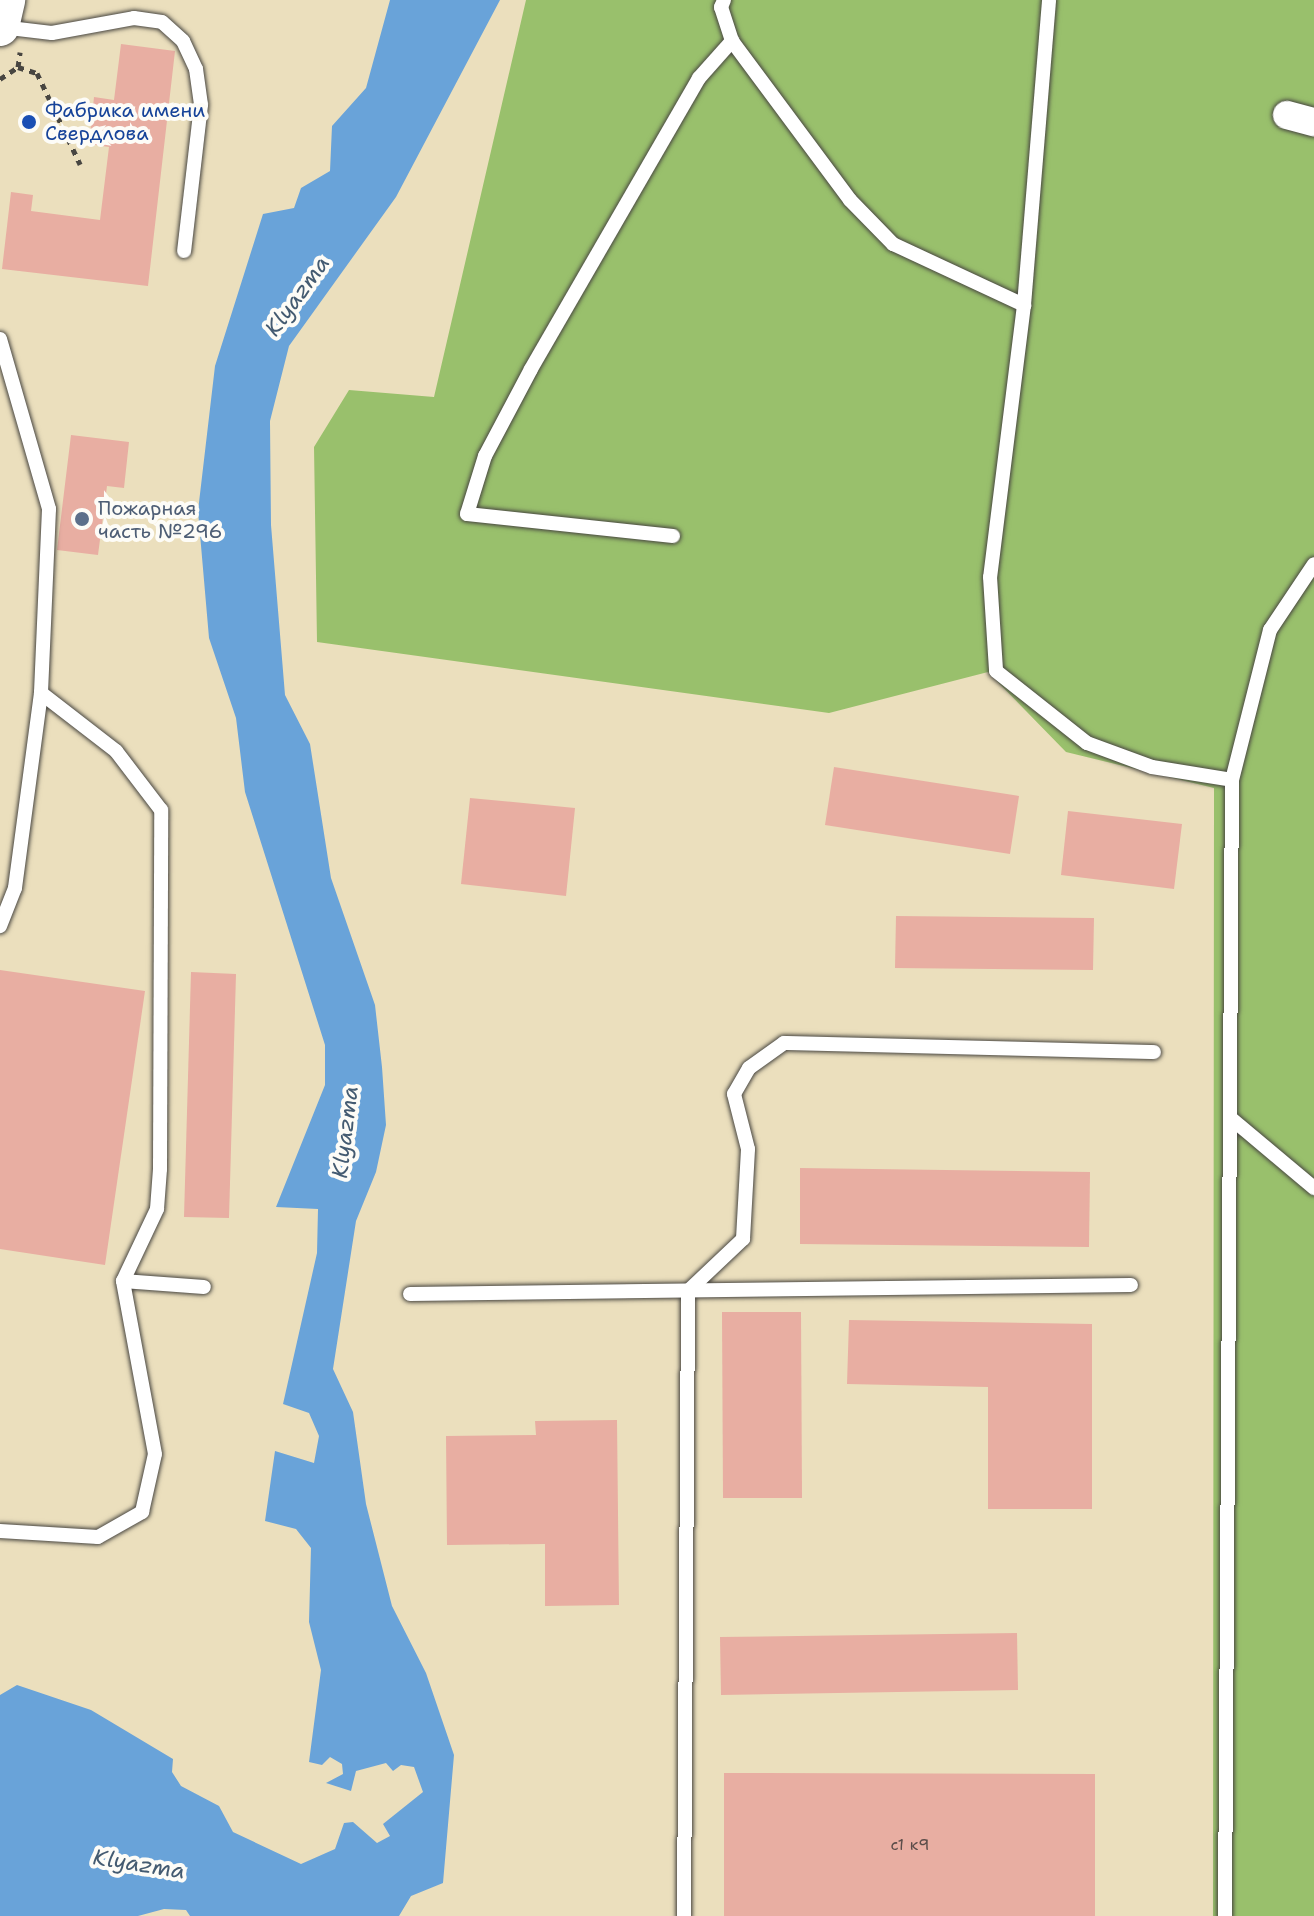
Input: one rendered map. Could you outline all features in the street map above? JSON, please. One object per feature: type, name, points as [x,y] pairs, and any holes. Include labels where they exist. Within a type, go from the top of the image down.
[{"type":"street","points":[[0,28],[6,0]]},
{"type":"lane","points":[[724,0],[721,7],[732,41],[850,200],[893,244],[1024,305]]},
{"type":"lane","points":[[1049,0],[1024,305],[990,577],[996,671],[1087,743],[1152,767],[1232,780]]},
{"type":"lane","points":[[0,28],[52,33],[134,18],[162,22],[183,41],[196,69],[201,105],[184,251]]},
{"type":"lane","points":[[673,536],[467,514],[485,456],[531,369],[699,78],[732,41]]},
{"type":"lane","points":[[0,339],[49,509],[41,693],[15,888],[0,926]]},
{"type":"lane","points":[[1225,1916],[1233,1120],[1232,780],[1270,630],[1314,564]]},
{"type":"lane","points":[[0,1531],[98,1537],[142,1512],[155,1454],[143,1366],[128,1326],[123,1281],[157,1209],[160,1169],[161,810],[116,751],[41,693]]},
{"type":"lane","points":[[684,1916],[688,1291],[743,1239],[748,1149],[734,1094],[749,1068],[784,1043],[1154,1052]]},
{"type":"lane","points":[[1233,1120],[1314,1188]]},
{"type":"lane","points":[[123,1281],[204,1287]]},
{"type":"lane","points":[[410,1294],[1131,1285]]},
{"type":"path","points":[[18,67],[37,73],[80,164]]},
{"type":"green space","points":[[526,0],[1314,0],[1314,1916],[1213,1916],[1214,788],[1066,752],[988,672],[829,713],[317,642],[314,447],[349,390],[434,397]]},
{"type":"water","name":"Klyazma","points":[[390,0],[500,0],[396,197],[289,346],[270,421],[271,525],[285,695],[310,744],[331,878],[375,1005],[382,1067],[386,1125],[376,1172],[356,1221],[333,1369],[353,1412],[366,1504],[392,1606],[426,1673],[454,1755],[443,1883],[411,1896],[399,1916],[190,1916],[186,1910],[164,1909],[138,1916],[0,1916],[0,1695],[17,1685],[91,1710],[173,1759],[172,1772],[181,1786],[219,1806],[233,1832],[301,1864],[335,1849],[344,1823],[353,1822],[377,1843],[390,1836],[383,1824],[423,1792],[414,1767],[401,1765],[393,1771],[386,1763],[356,1771],[351,1791],[326,1783],[343,1774],[342,1764],[330,1757],[322,1765],[309,1762],[321,1670],[309,1622],[311,1548],[296,1529],[265,1521],[275,1451],[314,1463],[319,1436],[309,1413],[283,1404],[317,1253],[318,1209],[276,1207],[325,1085],[325,1045],[245,792],[236,718],[209,638],[198,511],[215,366],[263,214],[294,208],[301,188],[330,171],[332,126],[366,88]]},
{"type":"building","points":[[121,44],[175,51],[148,286],[2,269],[11,192],[33,195],[31,211],[100,220],[109,147],[89,144],[94,97],[114,100]]},
{"type":"building","name":"Пожарная часть №296","points":[[71,435],[129,442],[124,488],[107,486],[98,555],[57,550]]},
{"type":"building","points":[[834,767],[1019,796],[1010,854],[825,825]]},
{"type":"building","points":[[470,798],[575,808],[566,896],[461,884]]},
{"type":"building","points":[[1068,811],[1182,824],[1174,889],[1061,875]]},
{"type":"building","points":[[896,916],[1094,918],[1093,970],[895,968]]},
{"type":"building","points":[[0,970],[145,991],[105,1265],[0,1249]]},
{"type":"building","points":[[191,972],[236,974],[229,1218],[184,1217]]},
{"type":"building","points":[[800,1168],[1090,1172],[1089,1247],[800,1244]]},
{"type":"building","points":[[722,1312],[801,1312],[802,1498],[723,1498]]},
{"type":"building","points":[[849,1320],[1092,1324],[1092,1509],[988,1509],[988,1387],[847,1384]]},
{"type":"building","points":[[617,1420],[619,1605],[545,1606],[545,1544],[447,1545],[446,1436],[536,1435],[535,1421]]},
{"type":"building","points":[[1017,1633],[1018,1690],[721,1695],[720,1637]]},
{"type":"building","points":[[724,1773],[1095,1774],[1095,1916],[724,1916]]},
{"type":"place","name":"Фабрика имени Свердлова","points":[[29,122]]},
{"type":"place","name":"Пожарная часть №296","points":[[82,519]]}]
